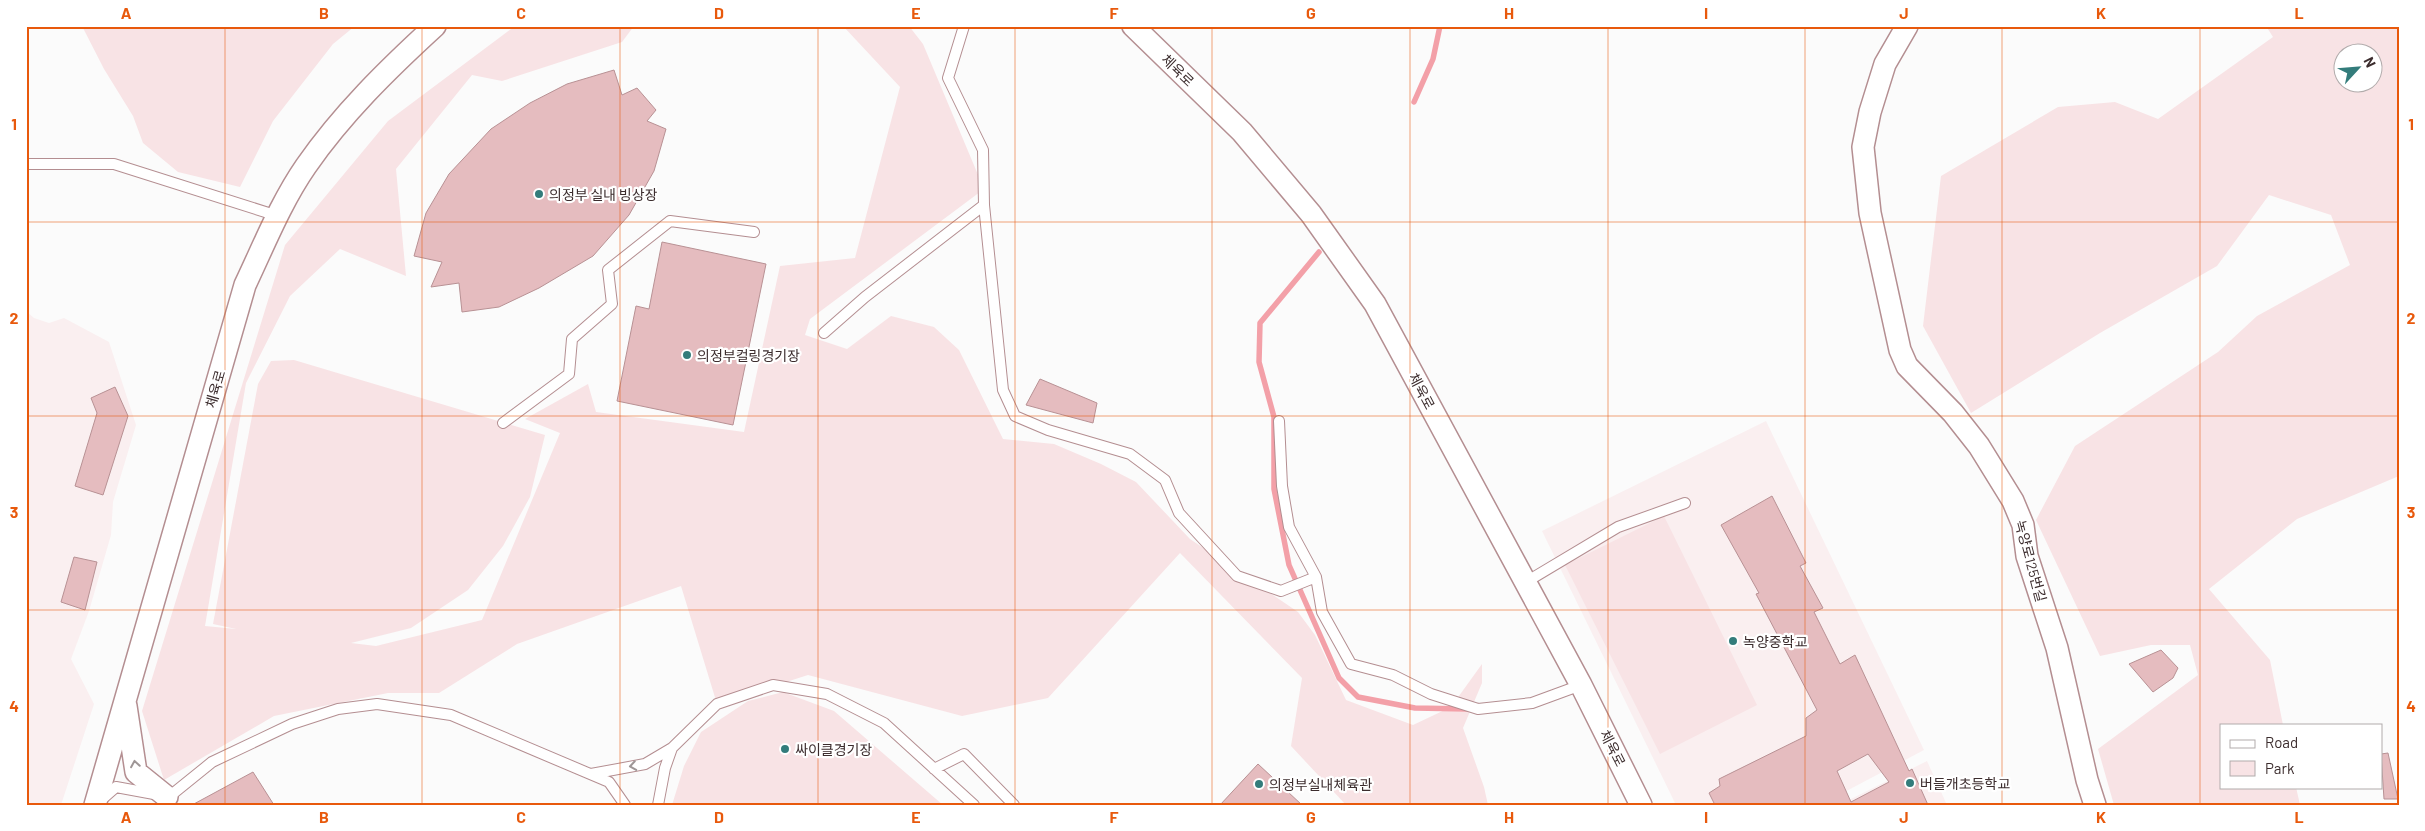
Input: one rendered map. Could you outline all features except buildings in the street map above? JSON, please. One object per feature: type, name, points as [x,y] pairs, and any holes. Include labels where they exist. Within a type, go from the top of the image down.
[{"type":"street","name":"체육로","points":[[95,805],[245,285],[278,216],[305,167],[344,117],[390,68],[435,26]]},
{"type":"street","name":"체육로","points":[[1132,26],[1242,132],[1311,214],[1374,304],[1581,685],[1641,805]]},
{"type":"street","name":"녹양로125번길","points":[[1907,26],[1885,64],[1870,112],[1864,147],[1870,213],[1900,350],[1907,366],[1954,413],[1979,446],[2016,509],[2023,525],[2027,556],[2057,648],[2086,780],[2095,805]]},
{"type":"street","points":[[125,702],[136,772],[164,801]]},
{"type":"lane","points":[[964,26],[948,78],[983,150],[984,205],[1003,390],[1015,416],[1048,430],[1130,454],[1165,480],[1180,513],[1237,576],[1281,591],[1312,579]]},
{"type":"lane","points":[[26,164],[114,164],[278,216]]},
{"type":"lane","points":[[824,333],[865,297],[984,205]]},
{"type":"lane","points":[[503,423],[569,374],[572,339],[612,304],[608,270],[670,221],[754,232]]},
{"type":"lane","points":[[1279,421],[1282,486],[1289,526],[1312,579],[1322,612],[1351,664],[1393,675],[1430,694],[1478,709],[1532,702],[1581,685]]},
{"type":"lane","points":[[1526,582],[1618,527],[1685,502]]},
{"type":"lane","points":[[590,774],[645,764],[672,748],[717,704],[773,685],[827,694],[884,723],[974,805]]},
{"type":"lane","points":[[95,805],[116,787],[142,790],[164,801],[212,762],[292,724],[338,709],[378,704],[451,715],[609,782],[625,805]]},
{"type":"lane","points":[[658,805],[665,768],[672,748]]},
{"type":"lane","points":[[934,769],[964,754],[1014,805]]},
{"type":"shaded area","points":[[26,311],[34,318],[49,323],[64,318],[109,342],[136,425],[113,502],[111,535],[89,611],[71,659],[94,704],[61,805],[26,805]]},
{"type":"shaded area","name":"녹양중학교","points":[[1766,421],[1924,750],[1820,805],[1676,805],[1542,531]]},
{"type":"shaded area","name":"버들개초등학교","points":[[1927,761],[1947,805],[1839,805]]},
{"type":"green space","points":[[82,26],[355,26],[333,44],[273,121],[240,187],[178,172],[143,143],[133,116],[104,69]]},
{"type":"green space","points":[[515,26],[634,26],[622,42],[502,81],[472,75],[396,169],[406,276],[340,249],[290,296],[246,383],[205,626],[236,629],[213,624],[258,384],[271,361],[294,360],[545,435],[530,497],[503,546],[468,590],[411,628],[351,643],[376,646],[482,620],[560,433],[525,419],[588,384],[596,412],[744,432],[780,266],[855,258],[900,87],[843,26],[909,26],[923,44],[984,189],[810,319],[805,335],[847,349],[891,316],[934,327],[959,350],[1003,439],[1054,444],[1101,464],[1136,482],[1190,539],[1298,612],[1315,635],[1346,700],[1413,725],[1451,707],[1482,664],[1482,683],[1463,728],[1484,787],[1488,805],[1346,805],[1291,746],[1302,678],[1180,553],[1048,698],[962,716],[808,675],[717,704],[681,586],[517,644],[439,693],[388,693],[274,716],[164,780],[142,711],[285,245],[388,121]]},
{"type":"green space","points":[[2266,26],[2399,26],[2399,476],[2297,519],[2209,589],[2270,660],[2283,724],[2220,724],[2220,788],[2296,788],[2300,805],[2114,805],[2098,749],[2198,675],[2190,645],[2151,645],[2100,656],[2036,520],[2075,446],[2218,352],[2257,316],[2350,265],[2331,215],[2269,195],[2217,266],[2100,333],[1971,413],[1923,326],[1941,176],[2058,107],[2115,102],[2158,119],[2273,37]]},
{"type":"green space","points":[[1664,516],[1757,705],[1660,754],[1565,565]]},
{"type":"green space","name":"싸이클경기장","points":[[783,692],[834,711],[943,805],[672,805],[684,766],[701,732],[748,701]]},
{"type":"waterway","points":[[1414,102],[1433,59],[1440,26]]},
{"type":"waterway","points":[[1319,252],[1260,323],[1259,362],[1274,417],[1274,489],[1289,565],[1339,678],[1358,697],[1415,708],[1467,709]]},
{"type":"place","name":"의정부 실내 빙상장","points":[[539,194]]},
{"type":"place","name":"의정부컬링경기장","points":[[687,355]]},
{"type":"place","name":"녹양중학교","points":[[1733,641]]},
{"type":"place","name":"싸이클경기장","points":[[785,749]]},
{"type":"place","name":"버들개초등학교","points":[[1910,783]]},
{"type":"place","name":"의정부실내체육관","points":[[1259,784]]}]
